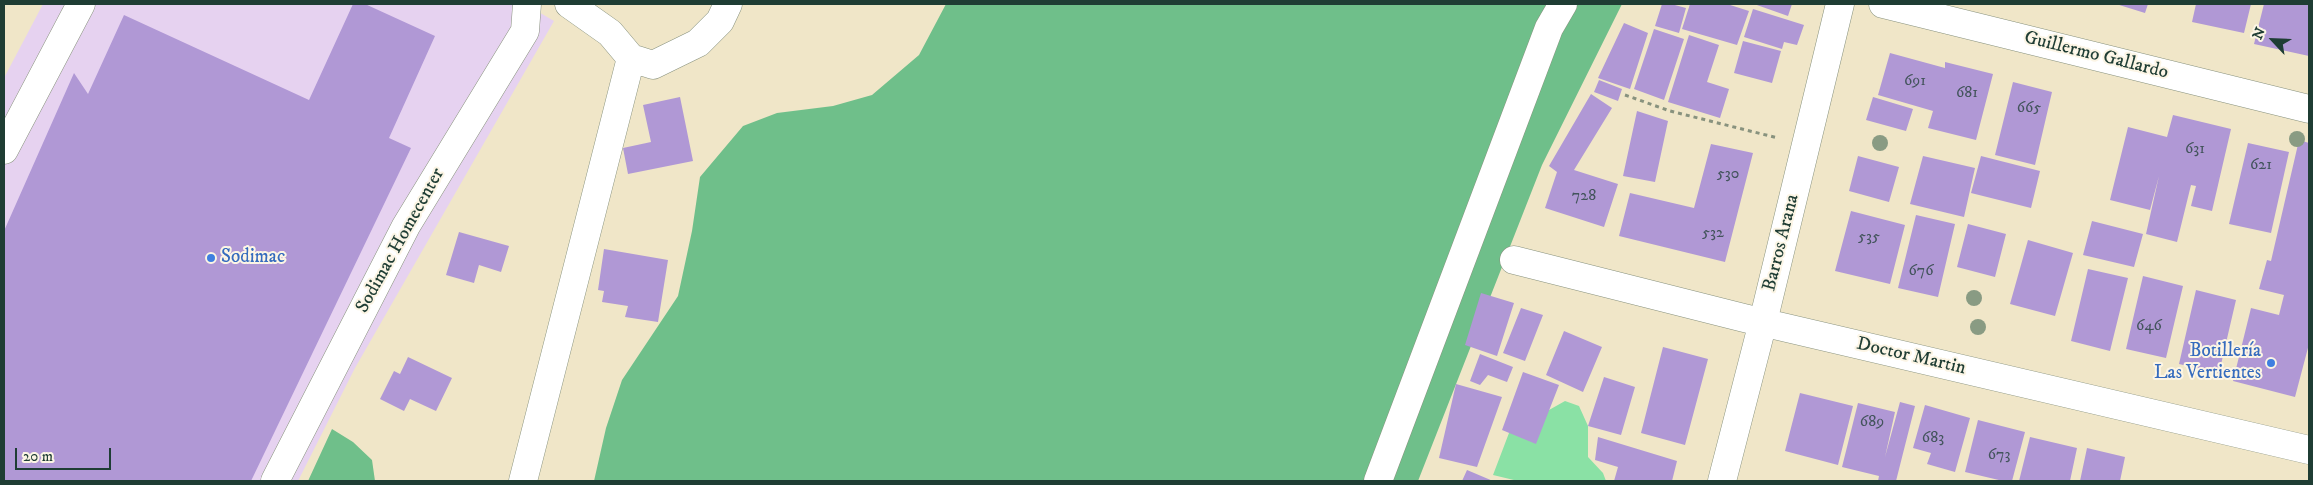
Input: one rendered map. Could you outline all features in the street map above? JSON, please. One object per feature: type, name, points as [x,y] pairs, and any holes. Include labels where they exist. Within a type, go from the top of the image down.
[{"type":"street","points":[[4,150],[82,4]]},
{"type":"street","name":"Sodimac Homecenter","points":[[275,481],[406,226],[525,31],[527,4]]},
{"type":"street","points":[[577,8],[610,34],[632,58],[653,66],[698,43],[720,21],[728,4]]},
{"type":"street","points":[[1378,481],[1550,28],[1563,4]]},
{"type":"street","name":"Barros Arana","points":[[1722,481],[1763,322],[1840,4]]},
{"type":"street","name":"Guillermo Gallardo","points":[[1883,4],[2309,109]]},
{"type":"street","points":[[523,481],[632,58]]},
{"type":"street","name":"Doctor Martin","points":[[1514,260],[1763,322],[2309,450]]},
{"type":"path","points":[[1625,95],[1670,111],[1779,138]]},
{"type":"shaded area","name":"Sodimac","points":[[43,4],[525,4],[554,21],[355,368],[298,481],[4,481],[4,78]]},
{"type":"green space","points":[[946,4],[1622,4],[1542,165],[1418,481],[594,481],[606,428],[622,380],[678,296],[692,231],[700,177],[743,126],[777,113],[833,106],[872,95],[919,55]]},
{"type":"green space","points":[[1565,401],[1579,406],[1588,426],[1588,457],[1603,473],[1606,481],[1518,481],[1493,475],[1509,433],[1523,430],[1549,410]]},
{"type":"green space","points":[[332,429],[353,442],[372,460],[375,481],[308,481]]},
{"type":"building","name":"Sodimac","points":[[353,4],[365,4],[435,36],[389,138],[411,148],[251,481],[4,481],[4,231],[74,73],[88,94],[124,15],[309,100]]},
{"type":"building","points":[[1662,4],[1686,8],[1679,33],[1655,26]]},
{"type":"building","points":[[1690,4],[1727,4],[1749,11],[1737,45],[1682,29]]},
{"type":"building","points":[[1754,4],[1792,4],[1788,16]]},
{"type":"building","points":[[2116,4],[2148,4],[2145,13]]},
{"type":"building","points":[[2196,4],[2251,4],[2244,33],[2192,22]]},
{"type":"building","points":[[2264,4],[2309,4],[2309,56],[2254,44]]},
{"type":"building","points":[[1753,9],[1804,25],[1797,45],[1784,42],[1782,49],[1744,37]]},
{"type":"building","points":[[1624,23],[1648,33],[1630,89],[1598,78]]},
{"type":"building","points":[[1654,29],[1684,39],[1664,100],[1634,89]]},
{"type":"building","points":[[1689,35],[1719,45],[1707,82],[1729,89],[1720,118],[1668,102]]},
{"type":"building","points":[[1743,41],[1781,51],[1772,83],[1734,73]]},
{"type":"building","points":[[1890,53],[1945,68],[1945,62],[1993,74],[1976,140],[1928,128],[1933,111],[1878,95]]},
{"type":"building","points":[[1599,80],[1622,89],[1618,101],[1594,92]]},
{"type":"building","points":[[2013,82],[2052,92],[2035,165],[1995,155]]},
{"type":"building","points":[[1591,94],[1612,108],[1574,170],[1618,184],[1604,227],[1545,208],[1557,172],[1549,166]]},
{"type":"building","points":[[680,97],[693,161],[628,174],[623,148],[651,142],[643,105]]},
{"type":"building","points":[[1873,97],[1913,109],[1906,131],[1866,120]]},
{"type":"building","points":[[1637,111],[1668,121],[1655,182],[1623,176]]},
{"type":"building","points":[[2173,115],[2231,129],[2212,211],[2191,206],[2196,186],[2191,185],[2177,242],[2146,234],[2159,176],[2150,210],[2110,200],[2128,127],[2167,137]]},
{"type":"building","points":[[2299,140],[2309,143],[2309,344],[2295,397],[2233,381],[2251,308],[2279,315],[2284,295],[2259,289],[2267,260],[2271,261]]},
{"type":"building","points":[[2248,143],[2289,152],[2271,233],[2229,224]]},
{"type":"building","points":[[1711,144],[1753,153],[1725,262],[1619,236],[1630,193],[1694,208]]},
{"type":"building","points":[[1858,156],[1899,167],[1889,202],[1849,191]]},
{"type":"building","points":[[1923,156],[1975,168],[1964,217],[1910,204]]},
{"type":"building","points":[[1981,156],[2040,171],[2031,208],[1971,193]]},
{"type":"building","points":[[1851,211],[1905,225],[1890,284],[1835,271]]},
{"type":"building","points":[[1916,215],[1955,224],[1938,297],[1898,288]]},
{"type":"building","points":[[2092,221],[2143,234],[2134,267],[2083,255]]},
{"type":"building","points":[[1968,224],[2006,234],[1995,277],[1957,267]]},
{"type":"building","points":[[459,232],[509,246],[501,272],[479,265],[474,283],[446,275]]},
{"type":"building","points":[[2028,240],[2073,253],[2055,316],[2010,304]]},
{"type":"building","points":[[604,249],[668,260],[658,322],[625,317],[628,306],[602,302],[604,291],[598,290]]},
{"type":"building","points":[[2088,269],[2128,278],[2110,351],[2071,341]]},
{"type":"building","points":[[2143,276],[2183,286],[2166,358],[2126,349]]},
{"type":"building","points":[[2196,290],[2236,300],[2219,373],[2179,364]]},
{"type":"building","points":[[1481,293],[1514,303],[1497,356],[1465,345]]},
{"type":"building","points":[[1521,308],[1543,315],[1525,361],[1503,353]]},
{"type":"building","points":[[1564,331],[1602,347],[1583,392],[1546,375]]},
{"type":"building","points":[[1663,347],[1708,359],[1685,445],[1641,433]]},
{"type":"building","points":[[1480,354],[1513,367],[1507,382],[1488,375],[1480,385],[1470,381]]},
{"type":"building","points":[[408,357],[452,378],[436,411],[410,399],[404,411],[380,399],[394,371],[400,374]]},
{"type":"building","points":[[1523,372],[1559,385],[1536,444],[1502,430]]},
{"type":"building","points":[[1604,377],[1635,387],[1621,435],[1588,426]]},
{"type":"building","points":[[1456,384],[1502,397],[1477,467],[1439,458]]},
{"type":"building","points":[[1800,393],[1853,406],[1838,465],[1785,451]]},
{"type":"building","points":[[1900,402],[1915,406],[1896,481],[1878,481],[1879,476],[1842,467],[1858,403],[1895,412],[1885,457]]},
{"type":"building","points":[[1925,405],[1970,418],[1955,472],[1927,464],[1931,453],[1913,448]]},
{"type":"building","points":[[1978,420],[2025,432],[2012,481],[2003,481],[1965,472]]},
{"type":"building","points":[[1598,437],[1677,461],[1672,481],[1614,481],[1618,467],[1595,460]]},
{"type":"building","points":[[2030,437],[2077,448],[2070,481],[2019,481]]},
{"type":"building","points":[[2087,448],[2125,457],[2120,481],[2080,481]]},
{"type":"building","points":[[1467,470],[1493,481],[1462,481]]},
{"type":"place","name":"Sodimac","points":[[211,258]]},
{"type":"place","name":"Botillería Las Vertientes","points":[[2271,363]]}]
